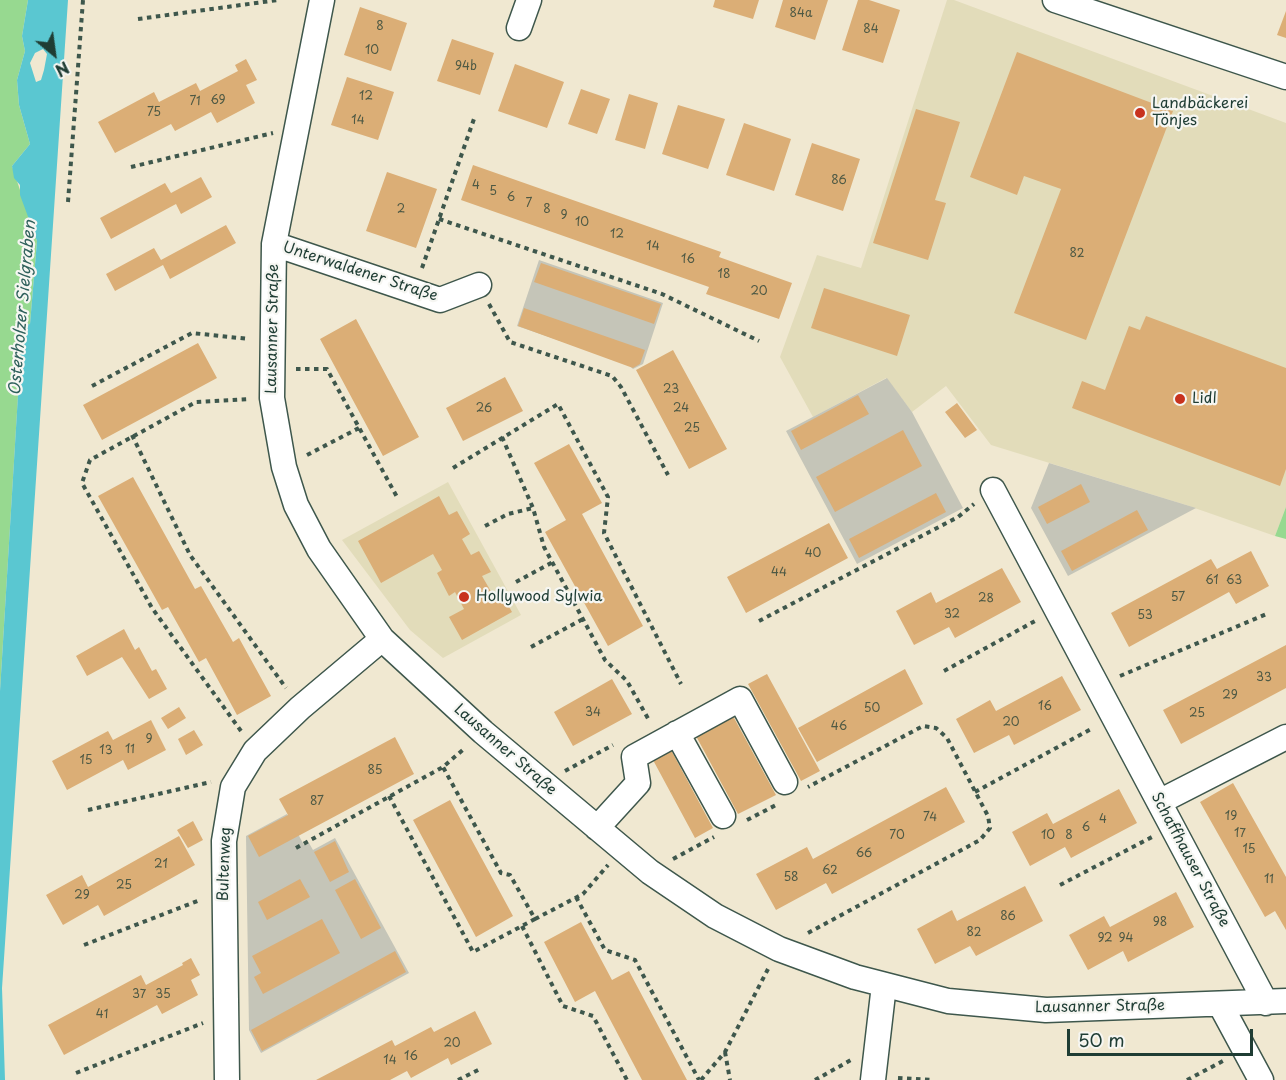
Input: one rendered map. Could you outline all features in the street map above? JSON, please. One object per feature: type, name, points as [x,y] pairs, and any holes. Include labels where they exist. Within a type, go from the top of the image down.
[{"type":"street","name":"Lausanner Straße","points":[[322,0],[274,244],[272,398],[284,467],[296,505],[319,549],[382,639],[483,732],[650,872],[715,916],[778,949],[855,977],[948,1001],[1046,1010],[1276,1002]]},
{"type":"street","points":[[519,28],[529,0]]},
{"type":"street","points":[[1056,0],[1098,7],[1286,77]]},
{"type":"street","name":"Unterwaldener Straße","points":[[274,244],[440,300],[479,285]]},
{"type":"street","name":"Schaffhauser Straße","points":[[993,490],[1172,827],[1276,1002]]},
{"type":"street","name":"Bultenweg","points":[[227,1080],[224,841],[233,787],[255,752],[300,708],[382,639]]},
{"type":"street","points":[[597,828],[638,783],[634,757],[740,699],[793,790]]},
{"type":"street","points":[[677,733],[730,823]]},
{"type":"street","points":[[1159,802],[1286,737]]},
{"type":"street","points":[[873,1079],[884,985]]},
{"type":"street","points":[[1220,1004],[1261,1080]]},
{"type":"path","points":[[68,202],[83,0]]},
{"type":"path","points":[[138,19],[278,0]]},
{"type":"path","points":[[414,292],[475,116]]},
{"type":"path","points":[[131,167],[296,128]]},
{"type":"path","points":[[439,219],[662,294],[759,341]]},
{"type":"path","points":[[479,285],[510,342],[612,376],[621,387],[668,475]]},
{"type":"path","points":[[92,386],[192,333],[272,341]]},
{"type":"path","points":[[272,369],[327,369],[397,497]]},
{"type":"path","points":[[255,752],[152,608],[82,483],[90,460],[196,402],[272,398]]},
{"type":"path","points":[[453,468],[558,404],[609,497],[604,533],[681,684]]},
{"type":"path","points":[[284,467],[359,428]]},
{"type":"path","points":[[132,435],[190,555],[300,708]]},
{"type":"path","points":[[502,437],[533,508],[544,547],[605,660],[627,681],[651,724],[641,729]]},
{"type":"path","points":[[759,621],[958,517],[993,490]]},
{"type":"path","points":[[485,526],[508,514],[533,508]]},
{"type":"path","points":[[516,582],[553,562]]},
{"type":"path","points":[[944,671],[1057,610]]},
{"type":"path","points":[[1097,686],[1269,614]]},
{"type":"path","points":[[531,647],[583,619]]},
{"type":"path","points":[[975,792],[1113,717]]},
{"type":"path","points":[[576,897],[605,950],[635,960],[700,1080],[725,1052],[778,949],[980,840],[990,828],[988,816],[946,738],[936,728],[923,726],[730,823],[650,872]]},
{"type":"path","points":[[296,848],[443,767],[483,732]]},
{"type":"path","points":[[543,783],[621,740]]},
{"type":"path","points":[[443,767],[501,873],[510,875],[534,919]]},
{"type":"path","points":[[88,810],[208,781],[233,787]]},
{"type":"path","points":[[389,796],[473,951],[583,894],[622,849]]},
{"type":"path","points":[[1060,885],[1172,827]]},
{"type":"path","points":[[84,945],[224,892]]},
{"type":"path","points":[[522,926],[563,1006],[593,1016],[627,1080]]},
{"type":"path","points":[[76,1073],[225,1014]]},
{"type":"path","points":[[815,1080],[875,1047]]},
{"type":"path","points":[[1187,1080],[1245,1049]]},
{"type":"path","points":[[725,1052],[730,1080]]},
{"type":"path","points":[[458,1080],[482,1068]]},
{"type":"path","points":[[873,1079],[933,1080]]},
{"type":"shaded area","points":[[947,0],[954,0],[1286,123],[1286,507],[1275,536],[1186,505],[991,445],[946,386],[912,412],[886,378],[813,417],[780,357],[817,255],[861,268]]},
{"type":"shaded area","points":[[539,260],[663,303],[643,364],[633,369],[628,364],[517,326]]},
{"type":"shaded area","points":[[887,378],[912,412],[963,508],[857,564],[786,431]]},
{"type":"shaded area","points":[[1049,463],[1196,508],[1068,576],[1031,508]]},
{"type":"shaded area","points":[[448,482],[521,615],[443,658],[410,630],[342,540]]},
{"type":"shaded area","points":[[287,814],[304,845],[309,843],[313,850],[335,838],[409,973],[261,1053],[249,1030],[246,836]]},
{"type":"green space","points":[[0,0],[28,0],[22,36],[25,51],[17,80],[19,105],[30,144],[12,166],[37,241],[30,324],[22,330],[0,691]]},
{"type":"green space","points":[[1286,507],[1286,539],[1275,536]]},
{"type":"water","points":[[28,0],[68,0],[2,988],[5,1080],[0,1080],[0,691],[22,329],[23,325],[30,324],[37,241],[20,195],[20,185],[14,178],[12,166],[30,144],[19,105],[17,80],[25,51],[22,36]],"holes":[[[43,49],[47,54],[41,80],[36,82],[30,63],[35,53]]]},
{"type":"building","points":[[715,0],[759,0],[753,19],[713,7]]},
{"type":"building","points":[[783,0],[828,0],[815,40],[775,27]]},
{"type":"building","points":[[858,0],[869,0],[900,10],[883,63],[842,50]]},
{"type":"building","points":[[360,7],[407,23],[391,71],[344,55]]},
{"type":"building","points":[[1286,11],[1286,38],[1277,35]]},
{"type":"building","points":[[452,39],[494,53],[480,95],[437,81]]},
{"type":"building","points":[[1017,52],[1173,111],[1086,340],[1014,313],[1061,189],[1024,176],[1017,195],[970,177]]},
{"type":"building","points":[[246,59],[257,80],[246,85],[255,103],[217,123],[211,112],[175,131],[171,124],[115,153],[98,122],[154,92],[159,102],[196,83],[200,91],[238,71],[235,65]]},
{"type":"building","points":[[515,64],[564,82],[547,128],[498,111]]},
{"type":"building","points":[[347,77],[394,92],[378,140],[331,125]]},
{"type":"building","points":[[581,89],[610,99],[597,134],[568,124]]},
{"type":"building","points":[[629,94],[658,103],[645,149],[615,140]]},
{"type":"building","points":[[678,105],[725,119],[708,169],[662,154]]},
{"type":"building","points":[[916,109],[960,122],[935,200],[946,203],[928,260],[873,243]]},
{"type":"building","points":[[744,123],[791,139],[774,191],[726,175]]},
{"type":"building","points":[[812,143],[860,159],[843,211],[795,195]]},
{"type":"building","points":[[473,165],[721,252],[719,257],[792,283],[779,319],[706,294],[709,287],[461,200]]},
{"type":"building","points":[[387,172],[437,189],[416,248],[366,231]]},
{"type":"building","points":[[201,177],[212,197],[181,214],[176,204],[111,239],[100,218],[165,183],[171,193]]},
{"type":"building","points":[[226,225],[236,243],[170,279],[163,265],[115,291],[106,274],[154,248],[161,260]]},
{"type":"building","points":[[541,263],[661,304],[654,324],[534,282]]},
{"type":"building","points":[[824,288],[910,315],[897,356],[811,328]]},
{"type":"building","points":[[524,308],[645,350],[640,364],[633,368],[518,326]]},
{"type":"building","name":"Lidl","points":[[1146,316],[1286,368],[1286,469],[1280,486],[1072,408],[1082,381],[1105,390],[1129,326],[1140,330]]},
{"type":"building","points":[[356,319],[419,437],[383,456],[320,339]]},
{"type":"building","points":[[198,343],[217,378],[102,440],[83,405]]},
{"type":"building","points":[[673,350],[727,449],[689,469],[636,370]]},
{"type":"building","points":[[505,377],[523,411],[463,441],[446,408]]},
{"type":"building","points":[[858,395],[869,414],[801,450],[791,431]]},
{"type":"building","points":[[957,403],[977,430],[965,438],[945,412]]},
{"type":"building","points":[[903,430],[922,466],[835,512],[816,477]]},
{"type":"building","points":[[569,444],[602,503],[582,514],[643,626],[608,646],[545,532],[566,520],[534,463]]},
{"type":"building","points":[[133,477],[195,589],[201,586],[233,642],[239,638],[271,696],[237,715],[206,658],[199,662],[168,607],[162,610],[98,496]]},
{"type":"building","points":[[1081,484],[1090,502],[1047,524],[1038,507]]},
{"type":"building","points":[[936,493],[946,512],[859,558],[849,539]]},
{"type":"building","points":[[439,496],[449,515],[457,511],[470,534],[462,539],[471,555],[479,551],[491,572],[482,576],[493,595],[500,591],[512,612],[462,640],[449,617],[464,609],[455,592],[449,596],[437,573],[442,570],[433,554],[381,583],[358,541]]},
{"type":"building","points":[[1137,510],[1148,530],[1072,571],[1061,551]]},
{"type":"building","points":[[829,523],[848,558],[746,613],[727,577]]},
{"type":"building","points":[[1251,551],[1269,586],[1236,604],[1229,592],[1129,647],[1111,613],[1211,559],[1217,569]]},
{"type":"building","points":[[1002,568],[1021,602],[955,638],[949,627],[914,645],[896,611],[931,592],[936,603]]},
{"type":"building","points":[[124,629],[135,650],[139,647],[152,671],[156,669],[167,689],[149,699],[122,657],[87,676],[76,656]]},
{"type":"building","points":[[1286,645],[1286,688],[1181,744],[1163,710]]},
{"type":"building","points":[[905,669],[923,704],[817,762],[798,728]]},
{"type":"building","points":[[767,674],[820,771],[801,781],[748,684]]},
{"type":"building","points":[[1062,676],[1081,710],[1014,745],[1009,735],[974,753],[956,719],[990,700],[996,711]]},
{"type":"building","points":[[612,679],[632,714],[573,746],[554,712]]},
{"type":"building","points":[[179,707],[186,718],[168,729],[161,718]]},
{"type":"building","points":[[733,716],[776,795],[738,814],[696,736]]},
{"type":"building","points":[[151,720],[166,750],[128,770],[123,760],[67,790],[52,761],[108,731],[113,740]]},
{"type":"building","points":[[194,730],[203,745],[186,755],[178,739]]},
{"type":"building","points":[[395,737],[414,774],[259,857],[248,836],[288,815],[279,799]]},
{"type":"building","points":[[671,750],[713,828],[695,838],[653,760]]},
{"type":"building","points":[[1233,783],[1286,877],[1286,930],[1275,911],[1265,917],[1200,802]]},
{"type":"building","points":[[946,787],[965,822],[832,894],[826,883],[776,910],[756,874],[807,847],[813,859]]},
{"type":"building","points":[[1119,789],[1137,823],[1071,858],[1065,847],[1030,866],[1012,832],[1047,813],[1053,824]]},
{"type":"building","points":[[450,800],[513,916],[476,937],[413,820]]},
{"type":"building","points":[[193,821],[203,840],[188,848],[177,830]]},
{"type":"building","points":[[179,836],[195,865],[104,916],[98,905],[63,925],[46,895],[82,875],[88,887]]},
{"type":"building","points":[[335,841],[349,872],[330,882],[314,852]]},
{"type":"building","points":[[300,879],[310,897],[267,920],[258,902]]},
{"type":"building","points":[[355,879],[381,928],[361,939],[335,890]]},
{"type":"building","points":[[1025,886],[1043,921],[976,956],[970,946],[935,964],[917,929],[952,910],[957,921]]},
{"type":"building","points":[[1176,892],[1194,927],[1128,962],[1123,951],[1088,970],[1069,935],[1104,916],[1110,927]]},
{"type":"building","points":[[322,919],[340,953],[263,994],[254,977],[261,973],[252,956]]},
{"type":"building","points":[[581,922],[612,980],[629,971],[687,1080],[642,1080],[595,991],[575,1002],[544,942]]},
{"type":"building","points":[[395,951],[406,972],[262,1051],[251,1030]]},
{"type":"building","points":[[191,958],[200,975],[191,980],[198,995],[162,1014],[157,1005],[64,1055],[48,1025],[141,975],[146,985],[183,965],[182,963]]},
{"type":"building","points":[[475,1011],[492,1044],[451,1065],[448,1058],[411,1078],[407,1071],[390,1080],[316,1080],[392,1040],[395,1046],[431,1027],[434,1032]]},
{"type":"place","name":"Landbäckerei Tönjes","points":[[1140,113]]},
{"type":"place","name":"Lidl","points":[[1180,399]]},
{"type":"place","name":"Hollywood Sylwia","points":[[464,597]]},
{"type":"water label","name":"Osterholzer Sielgraben","points":[[23,308]]}]
